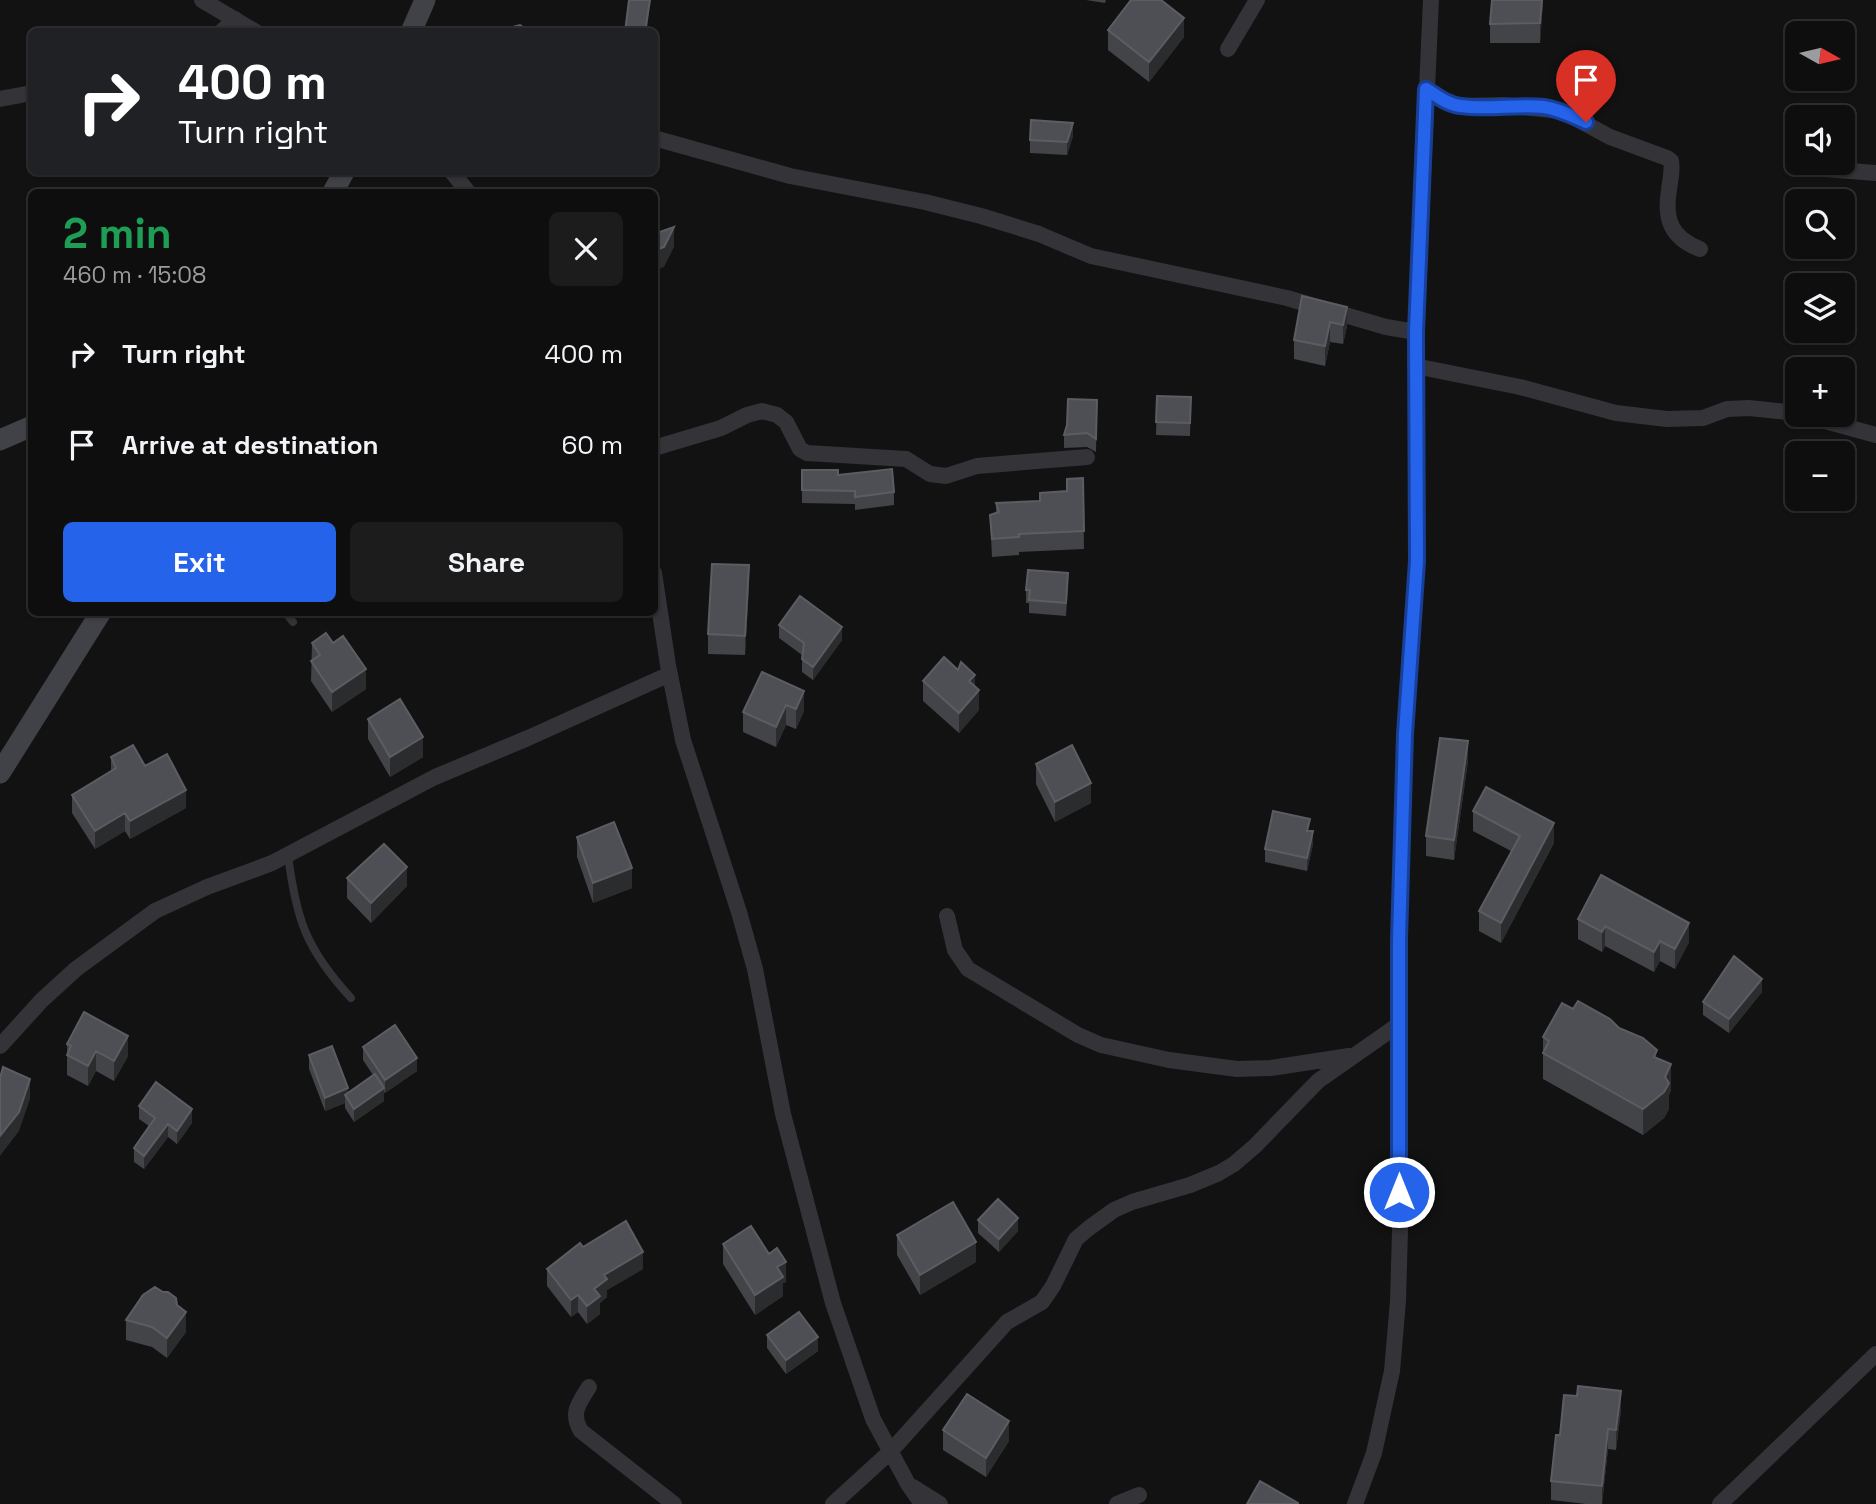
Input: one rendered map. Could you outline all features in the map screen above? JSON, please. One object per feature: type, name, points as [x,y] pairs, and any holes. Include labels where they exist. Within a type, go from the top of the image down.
[{"type":"main road","points":[[413,28],[425,0]]},
{"type":"main road","points":[[0,440],[28,428]]},
{"type":"main road","points":[[0,773],[98,616]]},
{"type":"street","points":[[202,0],[250,28]]},
{"type":"street","points":[[1228,49],[1257,0]]},
{"type":"street","points":[[1355,1504],[1374,1453],[1392,1371],[1398,1301],[1398,1025],[1405,734],[1417,561],[1415,366],[1431,0]]},
{"type":"street","points":[[225,28],[235,19]]},
{"type":"street","points":[[1426,89],[1443,101],[1460,106],[1503,105],[1562,111],[1610,137],[1667,158],[1672,167],[1667,203],[1671,226],[1677,236],[1700,249]]},
{"type":"street","points":[[0,99],[28,94]]},
{"type":"street","points":[[658,139],[790,176],[925,202],[981,216],[1039,234],[1091,256],[1287,298],[1386,327],[1416,332]]},
{"type":"street","points":[[1855,171],[1876,173]]},
{"type":"street","points":[[454,175],[466,189]]},
{"type":"street","points":[[1415,366],[1520,387],[1629,414],[1667,419],[1703,418],[1727,409],[1785,412]]},
{"type":"street","points":[[658,447],[721,428],[762,411],[777,415],[786,422],[800,449],[807,453],[906,459],[930,474],[946,476],[977,466],[1087,457]]},
{"type":"street","points":[[1847,427],[1876,435]]},
{"type":"street","points":[[658,598],[683,740],[736,900],[755,969],[783,1114],[833,1303],[873,1419],[908,1484],[922,1504]]},
{"type":"street","points":[[0,1046],[42,1000],[76,969],[155,911],[206,887],[272,863],[435,777],[670,674]]},
{"type":"street","points":[[947,916],[955,950],[968,969],[1057,1023],[1101,1045],[1245,1070],[1355,1055]]},
{"type":"street","points":[[833,1504],[891,1452],[1007,1322],[1042,1302],[1076,1239],[1083,1233],[1114,1210],[1200,1181],[1234,1164],[1271,1131],[1318,1081],[1398,1025]]},
{"type":"street","points":[[1720,1504],[1876,1354]]},
{"type":"street","points":[[589,1387],[576,1408],[575,1415],[581,1431],[674,1504]]},
{"type":"street","points":[[908,1484],[940,1504]]},
{"type":"street","points":[[1117,1504],[1139,1496]]},
{"type":"lane","points":[[288,616],[293,622]]},
{"type":"lane","points":[[288,855],[297,911],[304,931],[319,958],[351,998]]},
{"type":"building","points":[[629,0],[650,0],[646,28],[626,28]]},
{"type":"building","points":[[1131,0],[1161,0],[1184,18],[1149,62],[1108,30]]},
{"type":"building","points":[[1492,0],[1542,0],[1540,23],[1490,24]]},
{"type":"building","points":[[1031,120],[1073,123],[1067,142],[1030,140]]},
{"type":"building","points":[[674,227],[664,247],[658,249],[658,233]]},
{"type":"building","points":[[1302,296],[1347,307],[1343,325],[1330,322],[1325,346],[1294,340]]},
{"type":"building","points":[[1157,396],[1191,397],[1190,423],[1156,422]]},
{"type":"building","points":[[1068,399],[1097,400],[1096,439],[1087,433],[1064,435]]},
{"type":"building","points":[[892,469],[894,492],[855,497],[855,491],[802,490],[802,470],[838,470],[838,475]]},
{"type":"building","points":[[1083,478],[1084,531],[1019,534],[1019,537],[992,539],[990,515],[999,512],[996,503],[1040,501],[1040,493],[1067,491],[1067,479]]},
{"type":"building","points":[[712,564],[749,565],[745,636],[708,634]]},
{"type":"building","points":[[1028,570],[1068,573],[1066,603],[1029,600],[1030,590],[1026,590]]},
{"type":"building","points":[[800,596],[842,627],[813,667],[802,659],[804,643],[779,625]]},
{"type":"building","points":[[326,633],[333,643],[343,636],[366,669],[332,692],[311,661],[320,655],[312,643]]},
{"type":"building","points":[[944,657],[958,670],[961,662],[975,675],[969,681],[979,690],[959,713],[923,681]]},
{"type":"building","points":[[762,672],[804,691],[796,709],[786,705],[776,727],[743,712]]},
{"type":"building","points":[[400,699],[423,737],[390,757],[368,719]]},
{"type":"building","points":[[1440,738],[1468,741],[1454,840],[1426,836]]},
{"type":"building","points":[[133,745],[145,766],[167,754],[186,790],[130,821],[125,813],[95,831],[72,795],[116,768],[111,757]]},
{"type":"building","points":[[1072,745],[1091,783],[1055,802],[1036,764]]},
{"type":"building","points":[[1486,787],[1554,823],[1501,923],[1479,911],[1520,836],[1473,811]]},
{"type":"building","points":[[1273,811],[1310,819],[1307,831],[1313,831],[1307,858],[1265,849]]},
{"type":"building","points":[[614,822],[632,868],[593,883],[577,837]]},
{"type":"building","points":[[384,844],[407,867],[371,903],[347,878]]},
{"type":"building","points":[[1601,875],[1689,923],[1675,949],[1660,941],[1654,952],[1605,926],[1602,932],[1578,919]]},
{"type":"building","points":[[1734,956],[1762,979],[1729,1019],[1703,1002]]},
{"type":"building","points":[[1578,1001],[1610,1019],[1619,1028],[1643,1038],[1657,1050],[1654,1057],[1671,1064],[1665,1077],[1669,1083],[1664,1092],[1643,1109],[1543,1053],[1549,1041],[1543,1037],[1562,1003],[1573,1009]]},
{"type":"building","points":[[84,1012],[128,1036],[114,1061],[96,1051],[88,1066],[67,1055],[71,1046],[67,1044]]},
{"type":"building","points":[[395,1025],[417,1058],[385,1080],[363,1047]]},
{"type":"building","points":[[332,1046],[348,1088],[325,1098],[309,1055]]},
{"type":"building","points":[[3,1067],[30,1079],[19,1112],[0,1136],[0,1078]]},
{"type":"building","points":[[375,1074],[384,1088],[354,1109],[345,1095]]},
{"type":"building","points":[[156,1082],[192,1109],[177,1131],[168,1124],[144,1156],[134,1148],[155,1118],[139,1106]]},
{"type":"building","points":[[998,1199],[1018,1218],[999,1239],[978,1220]]},
{"type":"building","points":[[953,1202],[976,1242],[920,1275],[897,1235]]},
{"type":"building","points":[[626,1221],[643,1252],[604,1275],[607,1279],[594,1289],[600,1296],[587,1306],[578,1295],[571,1300],[547,1269],[580,1243],[583,1247]]},
{"type":"building","points":[[751,1226],[769,1254],[777,1248],[786,1262],[777,1267],[783,1277],[755,1295],[723,1244]]},
{"type":"building","points":[[155,1287],[176,1298],[177,1305],[186,1312],[167,1338],[152,1327],[126,1320],[143,1295]]},
{"type":"building","points":[[799,1312],[818,1337],[786,1360],[767,1335]]},
{"type":"building","points":[[1578,1386],[1621,1391],[1616,1430],[1608,1429],[1602,1486],[1551,1481],[1564,1395],[1577,1396]]},
{"type":"building","points":[[967,1394],[1009,1421],[986,1458],[943,1430]]},
{"type":"building","points":[[1260,1481],[1298,1503],[1298,1504],[1247,1504]]},
{"type":"route","points":[[1399,1192],[1399,939],[1405,734],[1417,561],[1415,366],[1426,89],[1443,101],[1460,106],[1545,107],[1586,122]]}]
